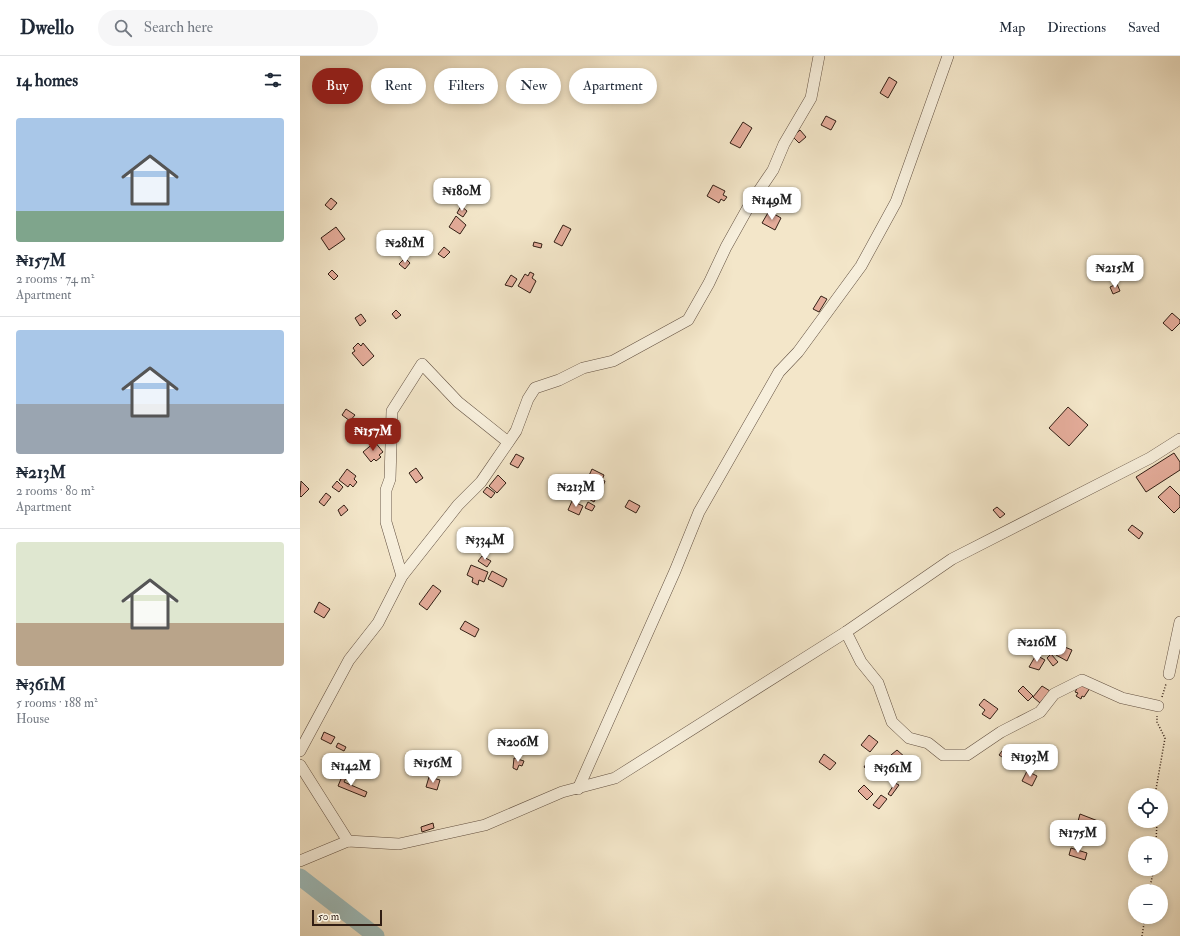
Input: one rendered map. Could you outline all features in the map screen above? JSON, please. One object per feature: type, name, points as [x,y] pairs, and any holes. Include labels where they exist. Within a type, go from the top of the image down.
[{"type":"street","points":[[300,751],[349,660],[378,623],[402,576],[458,506],[481,482],[516,431],[528,399],[535,388],[559,380],[582,368],[613,361],[688,320],[710,283],[726,247],[750,204],[773,170],[784,144],[811,98],[819,56]]},
{"type":"street","points":[[578,789],[675,571],[699,512],[779,372],[798,352],[861,266],[896,202],[948,56]]},
{"type":"street","points":[[402,576],[386,522],[386,490],[390,479],[392,411],[422,364],[458,402],[508,442]]},
{"type":"street","points":[[300,861],[348,841],[399,844],[485,825],[562,792],[615,778],[846,632],[952,559],[1150,458],[1180,439]]},
{"type":"street","points":[[1169,674],[1180,622]]},
{"type":"street","points":[[846,632],[861,662],[878,682],[892,722],[909,738],[928,743],[943,755],[966,755],[1001,732],[1040,712],[1054,694],[1082,680],[1122,698],[1158,706]]},
{"type":"street","points":[[300,765],[348,841]]},
{"type":"path","points":[[1156,788],[1165,738],[1157,722],[1158,706],[1169,674]]},
{"type":"path","points":[[1142,936],[1144,924]]},
{"type":"building","points":[[889,77],[897,82],[888,98],[880,93]]},
{"type":"building","points":[[826,116],[836,121],[831,130],[821,125]]},
{"type":"building","points":[[743,122],[752,128],[740,148],[730,143]]},
{"type":"building","points":[[800,130],[806,137],[799,143],[793,137]]},
{"type":"building","points":[[713,185],[725,191],[723,195],[727,197],[724,201],[721,199],[719,203],[707,196]]},
{"type":"building","points":[[787,190],[795,195],[791,203],[783,199]]},
{"type":"building","points":[[331,198],[337,203],[331,210],[325,205]]},
{"type":"building","points":[[461,206],[467,211],[463,217],[457,213]]},
{"type":"building","points":[[769,211],[781,218],[775,230],[762,223]]},
{"type":"building","points":[[456,216],[466,225],[460,234],[449,227]]},
{"type":"building","points":[[563,225],[571,229],[562,246],[554,242]]},
{"type":"building","points":[[336,227],[345,239],[329,250],[321,238]]},
{"type":"building","points":[[534,242],[542,244],[541,248],[533,246]]},
{"type":"building","points":[[444,247],[450,252],[444,258],[438,254]]},
{"type":"building","points":[[405,258],[410,263],[405,269],[399,264]]},
{"type":"building","points":[[332,270],[338,276],[334,280],[328,274]]},
{"type":"building","points":[[530,272],[534,274],[532,278],[536,281],[530,293],[518,286],[525,274],[528,276]]},
{"type":"building","points":[[511,275],[517,279],[512,287],[505,285]]},
{"type":"building","points":[[1117,284],[1120,291],[1113,294],[1110,287]]},
{"type":"building","points":[[821,296],[827,299],[819,312],[813,309]]},
{"type":"building","points":[[396,310],[401,315],[396,319],[392,314]]},
{"type":"building","points":[[1172,313],[1180,320],[1180,323],[1172,331],[1163,323]]},
{"type":"building","points":[[361,314],[366,321],[360,326],[355,318]]},
{"type":"building","points":[[358,343],[361,346],[363,343],[374,356],[363,366],[352,353],[355,351],[353,348]]},
{"type":"building","points":[[1068,407],[1088,425],[1069,446],[1049,428]]},
{"type":"building","points":[[346,409],[355,415],[350,421],[342,415]]},
{"type":"building","points":[[375,442],[383,452],[379,455],[381,457],[376,461],[374,459],[371,462],[363,452]]},
{"type":"building","points":[[1174,453],[1180,462],[1180,470],[1146,492],[1136,477]]},
{"type":"building","points":[[516,454],[524,458],[518,468],[510,464]]},
{"type":"building","points":[[416,468],[423,478],[416,483],[409,473]]},
{"type":"building","points":[[347,469],[356,476],[354,479],[357,482],[353,487],[350,484],[348,487],[339,480]]},
{"type":"building","points":[[592,469],[604,475],[602,480],[605,481],[603,486],[600,484],[598,488],[586,482]]},
{"type":"building","points":[[498,475],[506,483],[497,493],[489,486]]},
{"type":"building","points":[[301,481],[309,489],[301,497],[300,496]]},
{"type":"building","points":[[337,481],[343,487],[339,492],[332,487]]},
{"type":"building","points":[[1170,486],[1180,496],[1180,507],[1174,513],[1158,497]]},
{"type":"building","points":[[487,487],[495,493],[491,498],[483,492]]},
{"type":"building","points":[[591,490],[598,494],[594,502],[587,498]]},
{"type":"building","points":[[326,493],[331,497],[324,506],[319,502]]},
{"type":"building","points":[[629,500],[640,506],[636,513],[625,507]]},
{"type":"building","points":[[572,501],[583,506],[579,515],[568,510]]},
{"type":"building","points":[[588,502],[595,506],[592,511],[585,508]]},
{"type":"building","points":[[344,505],[348,510],[341,516],[338,510]]},
{"type":"building","points":[[997,507],[1005,514],[1000,518],[993,510]]},
{"type":"building","points":[[1132,525],[1143,533],[1139,539],[1128,530]]},
{"type":"building","points":[[482,556],[491,561],[487,567],[478,561]]},
{"type":"building","points":[[471,565],[488,572],[484,582],[479,580],[478,585],[472,582],[473,578],[467,575]]},
{"type":"building","points":[[492,571],[507,579],[503,587],[488,579]]},
{"type":"building","points":[[433,585],[441,591],[427,610],[419,604]]},
{"type":"building","points":[[319,602],[330,609],[324,618],[314,612]]},
{"type":"building","points":[[465,621],[479,629],[475,637],[460,629]]},
{"type":"building","points":[[1060,645],[1072,650],[1067,661],[1056,655]]},
{"type":"building","points":[[1051,654],[1058,662],[1053,666],[1047,658]]},
{"type":"building","points":[[1036,655],[1045,660],[1039,670],[1029,667]]},
{"type":"building","points":[[1081,682],[1090,688],[1081,699],[1076,696],[1078,693],[1075,692]]},
{"type":"building","points":[[1023,686],[1033,696],[1028,701],[1018,691]]},
{"type":"building","points":[[1042,686],[1050,691],[1040,703],[1033,697]]},
{"type":"building","points":[[984,699],[998,709],[990,719],[982,714],[985,710],[979,705]]},
{"type":"building","points":[[324,732],[335,737],[331,744],[321,739]]},
{"type":"building","points":[[869,735],[878,742],[870,752],[861,745]]},
{"type":"building","points":[[338,743],[346,747],[344,751],[336,747]]},
{"type":"building","points":[[897,750],[906,758],[901,764],[891,755]]},
{"type":"building","points":[[1002,751],[1004,753],[1006,751],[1010,754],[1012,751],[1021,756],[1014,765],[999,755]]},
{"type":"building","points":[[824,754],[836,763],[830,770],[819,762]]},
{"type":"building","points":[[448,756],[454,758],[448,772],[438,768],[441,760],[446,761]]},
{"type":"building","points":[[871,757],[881,763],[874,774],[864,767]]},
{"type":"building","points":[[514,758],[524,761],[522,766],[519,765],[517,770],[513,768]]},
{"type":"building","points":[[900,767],[904,770],[899,778],[894,775]]},
{"type":"building","points":[[885,768],[892,772],[888,777],[881,773]]},
{"type":"building","points":[[1027,771],[1037,776],[1032,786],[1022,781]]},
{"type":"building","points":[[343,774],[347,776],[344,782],[367,792],[365,797],[338,786]]},
{"type":"building","points":[[429,777],[440,780],[437,790],[426,787]]},
{"type":"building","points":[[895,783],[899,785],[891,796],[888,794]]},
{"type":"building","points":[[864,785],[873,794],[867,800],[858,791]]},
{"type":"building","points":[[881,795],[887,799],[879,809],[873,805]]},
{"type":"building","points":[[1080,814],[1098,821],[1093,837],[1077,833],[1079,826],[1077,825]]},
{"type":"building","points":[[433,823],[434,828],[422,832],[421,827]]},
{"type":"building","points":[[1071,848],[1087,853],[1085,860],[1069,855]]},
{"type":"waterway","points":[[300,877],[376,936]]}]
